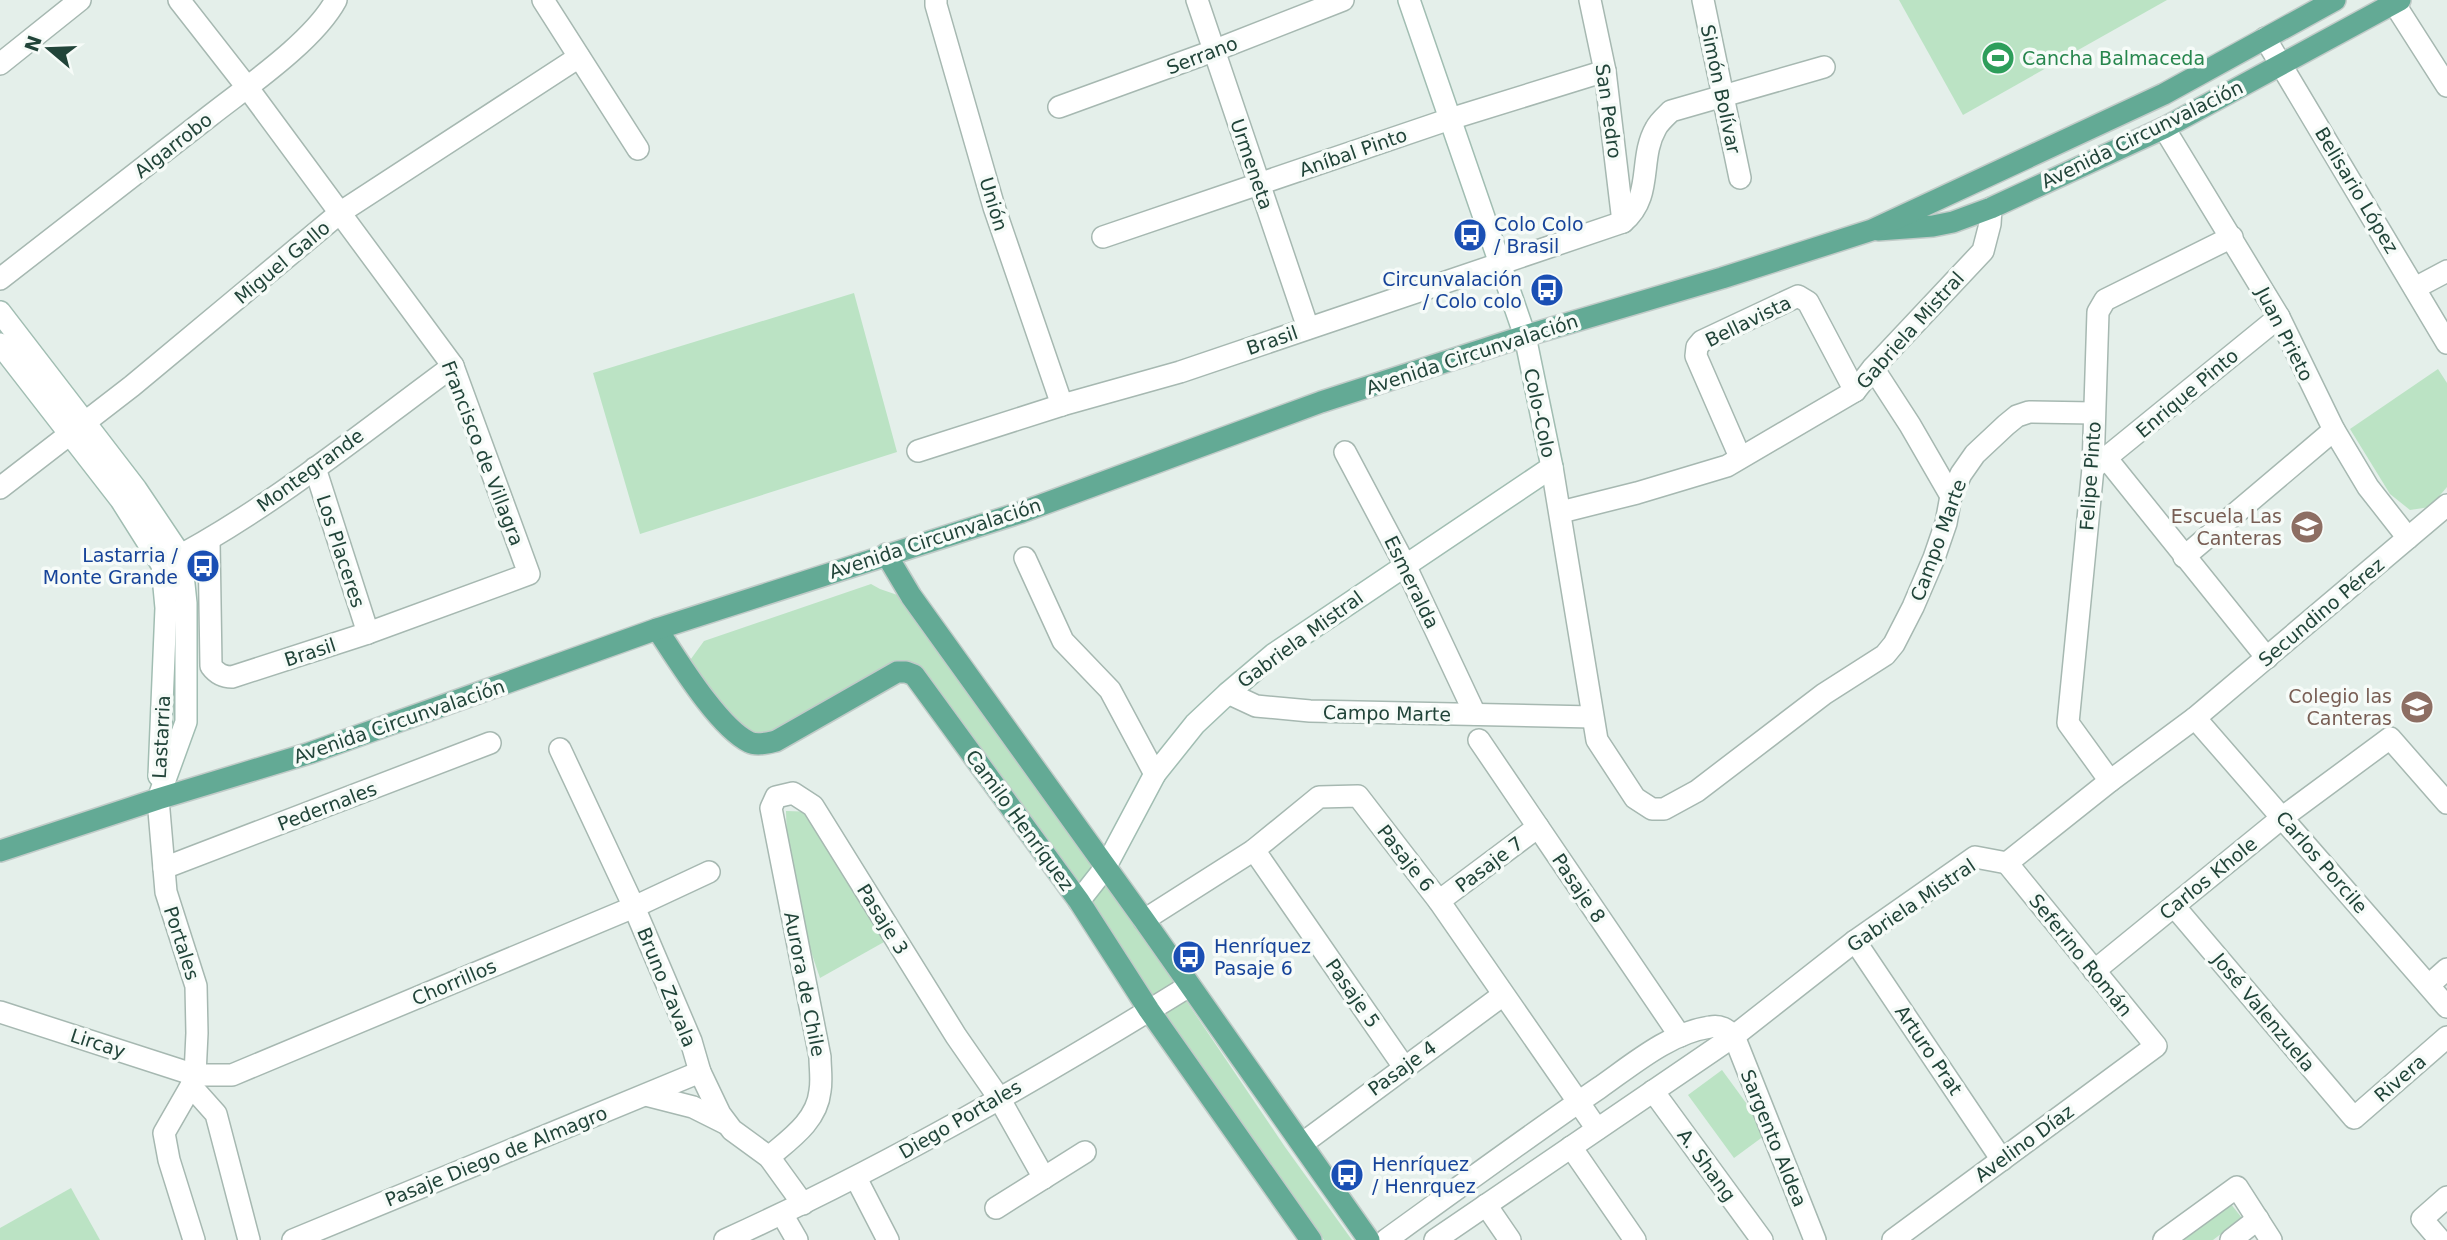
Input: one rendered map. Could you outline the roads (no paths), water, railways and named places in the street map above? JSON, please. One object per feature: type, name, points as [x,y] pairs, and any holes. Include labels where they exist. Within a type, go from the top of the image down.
[{"type":"main road","name":"Avenida Circunvalación","points":[[0,851],[310,753],[657,629],[1022,512],[1321,402],[1525,336],[1872,230],[2140,106],[2335,0]]},
{"type":"main road","name":"Avenida Circunvalación","points":[[1872,230],[1933,226],[1953,222],[1991,208],[2164,128],[2397,1]]},
{"type":"main road","points":[[886,554],[911,596],[1303,1143],[1369,1240]]},
{"type":"main road","name":"Camilo Henríquez","points":[[657,629],[708,702],[733,730],[750,743],[776,741],[897,672],[914,675],[1079,901],[1149,1010],[1311,1240]]},
{"type":"street","points":[[0,64],[80,0]]},
{"type":"street","name":"Francisco de Villagra","points":[[179,0],[341,212],[453,366],[529,574]]},
{"type":"street","name":"Algarrobo","points":[[0,279],[247,87],[313,31],[329,13],[335,0]]},
{"type":"street","points":[[542,0],[638,149]]},
{"type":"street","name":"Unión","points":[[936,0],[994,207],[1062,405]]},
{"type":"street","name":"Urmeneta","points":[[1197,0],[1308,328]]},
{"type":"street","name":"Serrano","points":[[1059,107],[1343,0]]},
{"type":"street","name":"Colo-Colo","points":[[1409,0],[1525,336],[1561,512],[1597,740],[1635,798],[1652,809],[1664,809]]},
{"type":"street","name":"San Pedro","points":[[1590,0],[1605,71],[1623,222]]},
{"type":"street","name":"Simón Bolívar","points":[[1703,0],[1740,178]]},
{"type":"street","points":[[2397,1],[2447,86]]},
{"type":"street","name":"Belisario López","points":[[2265,38],[2447,343]]},
{"type":"street","name":"Miguel Gallo","points":[[0,488],[143,377],[341,212],[579,57]]},
{"type":"street","points":[[1623,222],[1635,212],[1642,194],[1649,146],[1656,126],[1671,111],[1824,67]]},
{"type":"street","name":"Aníbal Pinto","points":[[1103,237],[1450,119],[1605,71]]},
{"type":"street","name":"Juan Prieto","points":[[2164,128],[2279,317],[2334,430],[2368,487],[2408,538]]},
{"type":"street","name":"Gabriela Mistral","points":[[1561,512],[1727,466],[1855,391],[1873,368],[1983,251],[1991,208]]},
{"type":"street","name":"Brasil","points":[[918,451],[1062,405],[1180,372],[1623,222]]},
{"type":"street","name":"Felipe Pinto","points":[[2110,781],[2068,723],[2100,463],[2094,413],[2100,306],[2105,300],[2232,237]]},
{"type":"street","points":[[2415,288],[2447,271]]},
{"type":"street","name":"Bellavista","points":[[1740,457],[1696,356],[1697,346],[1702,341],[1798,296],[1808,302],[1855,391]]},
{"type":"street","name":"Lastarria","points":[[0,312],[121,500],[172,561],[186,603],[186,722],[158,799]]},
{"type":"street","name":"Enrique Pinto","points":[[2100,463],[2279,317]]},
{"type":"street","name":"Lastarria","points":[[0,344],[77,428]]},
{"type":"street","name":"Montegrande","points":[[172,561],[209,541],[315,468],[453,366]]},
{"type":"street","points":[[1873,368],[1951,496]]},
{"type":"street","name":"Campo Marte","points":[[1664,809],[1697,791],[1825,694],[1885,655],[1894,644],[1913,607],[1946,523],[1951,496],[1961,474],[1975,454],[2017,416],[2029,412],[2094,413]]},
{"type":"street","points":[[2184,557],[2334,430]]},
{"type":"street","name":"Esmeralda","points":[[1345,452],[1405,565],[1475,714]]},
{"type":"street","points":[[2100,463],[2184,557],[2267,658]]},
{"type":"street","name":"Gabriela Mistral","points":[[1079,901],[1105,868],[1155,774],[1195,724],[1228,693],[1274,654],[1552,467]]},
{"type":"street","name":"Los Placeres","points":[[315,468],[368,633]]},
{"type":"street","name":"Secundino Pérez","points":[[2195,718],[2447,505]]},
{"type":"street","name":"Brasil","points":[[209,541],[211,666],[219,674],[232,677],[368,633],[529,574]]},
{"type":"street","points":[[1025,558],[1063,640],[1110,690],[1155,774]]},
{"type":"street","name":"Campo Marte","points":[[1228,693],[1247,703],[1270,708],[1348,713],[1592,717]]},
{"type":"street","points":[[2007,863],[2195,718]]},
{"type":"street","name":"Carlos Porcile","points":[[2195,718],[2447,1007]]},
{"type":"street","name":"Carlos Khole","points":[[2094,971],[2283,817],[2390,738],[2447,803]]},
{"type":"street","name":"Pasaje 8","points":[[1479,740],[1680,1037]]},
{"type":"street","name":"Pedernales","points":[[163,868],[490,743]]},
{"type":"street","name":"Bruno Zavala","points":[[560,749],[634,907],[691,1041],[700,1072],[725,1123],[769,1157],[803,1204]]},
{"type":"street","name":"Pasaje 3","points":[[775,834],[771,808],[776,797],[793,793],[813,806],[956,1037],[999,1098]]},
{"type":"street","name":"Pasaje 6","points":[[1144,920],[1254,850],[1319,797],[1358,796],[1439,901],[1597,1129]]},
{"type":"street","name":"Portales","points":[[158,799],[166,892],[196,986],[197,1033],[193,1081],[163,1133],[194,1240]]},
{"type":"street","name":"Pasaje 7","points":[[1439,901],[1538,827]]},
{"type":"street","name":"Aurora de Chile","points":[[769,1157],[813,1115],[820,1093],[820,1057],[775,834]]},
{"type":"street","name":"Pasaje 5","points":[[1254,850],[1404,1067]]},
{"type":"street","name":"Gabriela Mistral","points":[[1434,1240],[1734,1036],[1855,941],[1975,857],[2007,863]]},
{"type":"street","name":"Seferino Román","points":[[2007,863],[2156,1046]]},
{"type":"street","name":"Chorrillos","points":[[193,1081],[232,1075],[634,907],[709,872]]},
{"type":"street","name":"José Valenzuela","points":[[2174,906],[2354,1118]]},
{"type":"street","name":"Arturo Prat","points":[[1855,941],[2002,1160]]},
{"type":"street","points":[[2428,985],[2447,970]]},
{"type":"street","name":"Diego Portales","points":[[725,1240],[856,1178],[999,1098],[1189,985]]},
{"type":"street","name":"Pasaje 4","points":[[1303,1143],[1503,995]]},
{"type":"street","name":"Lircay","points":[[0,1012],[193,1081]]},
{"type":"street","points":[[1386,1240],[1656,1049],[1709,1027],[1727,1029],[1734,1036]]},
{"type":"street","name":"Sargento Aldea","points":[[1734,1036],[1815,1240]]},
{"type":"street","name":"Rivera","points":[[2354,1118],[2447,1037]]},
{"type":"street","name":"Avelino Díaz","points":[[1893,1240],[2156,1046]]},
{"type":"street","name":"Pasaje Diego de Almagro","points":[[293,1240],[700,1072]]},
{"type":"street","points":[[193,1081],[216,1114],[249,1240]]},
{"type":"street","name":"A. Shang","points":[[1653,1091],[1762,1240]]},
{"type":"street","points":[[646,1095],[693,1107],[725,1123]]},
{"type":"street","points":[[999,1098],[1044,1178]]},
{"type":"street","points":[[1571,1147],[1635,1240]]},
{"type":"street","points":[[996,1208],[1085,1152]]},
{"type":"street","points":[[856,1178],[888,1240]]},
{"type":"street","points":[[2164,1240],[2237,1187],[2271,1240]]},
{"type":"street","points":[[2440,1240],[2422,1219],[2447,1197]]},
{"type":"street","points":[[1486,1205],[1510,1240]]},
{"type":"street","points":[[782,1214],[797,1240]]},
{"type":"street","points":[[2231,1240],[2258,1219]]},
{"type":"place","name":"Cancha Balmaceda","points":[[1998,58]]},
{"type":"place","name":"Colo Colo / Brasil","points":[[1470,235]]},
{"type":"place","name":"Circunvalación / Colo colo","points":[[1547,290]]},
{"type":"place","name":"Escuela Las Canteras","points":[[2307,527]]},
{"type":"place","name":"Lastarria / Monte Grande","points":[[203,566]]},
{"type":"place","name":"Colegio las Canteras","points":[[2417,707]]},
{"type":"place","name":"Henríquez Pasaje 6","points":[[1189,957]]},
{"type":"place","name":"Henríquez / Henrquez","points":[[1347,1175]]}]
